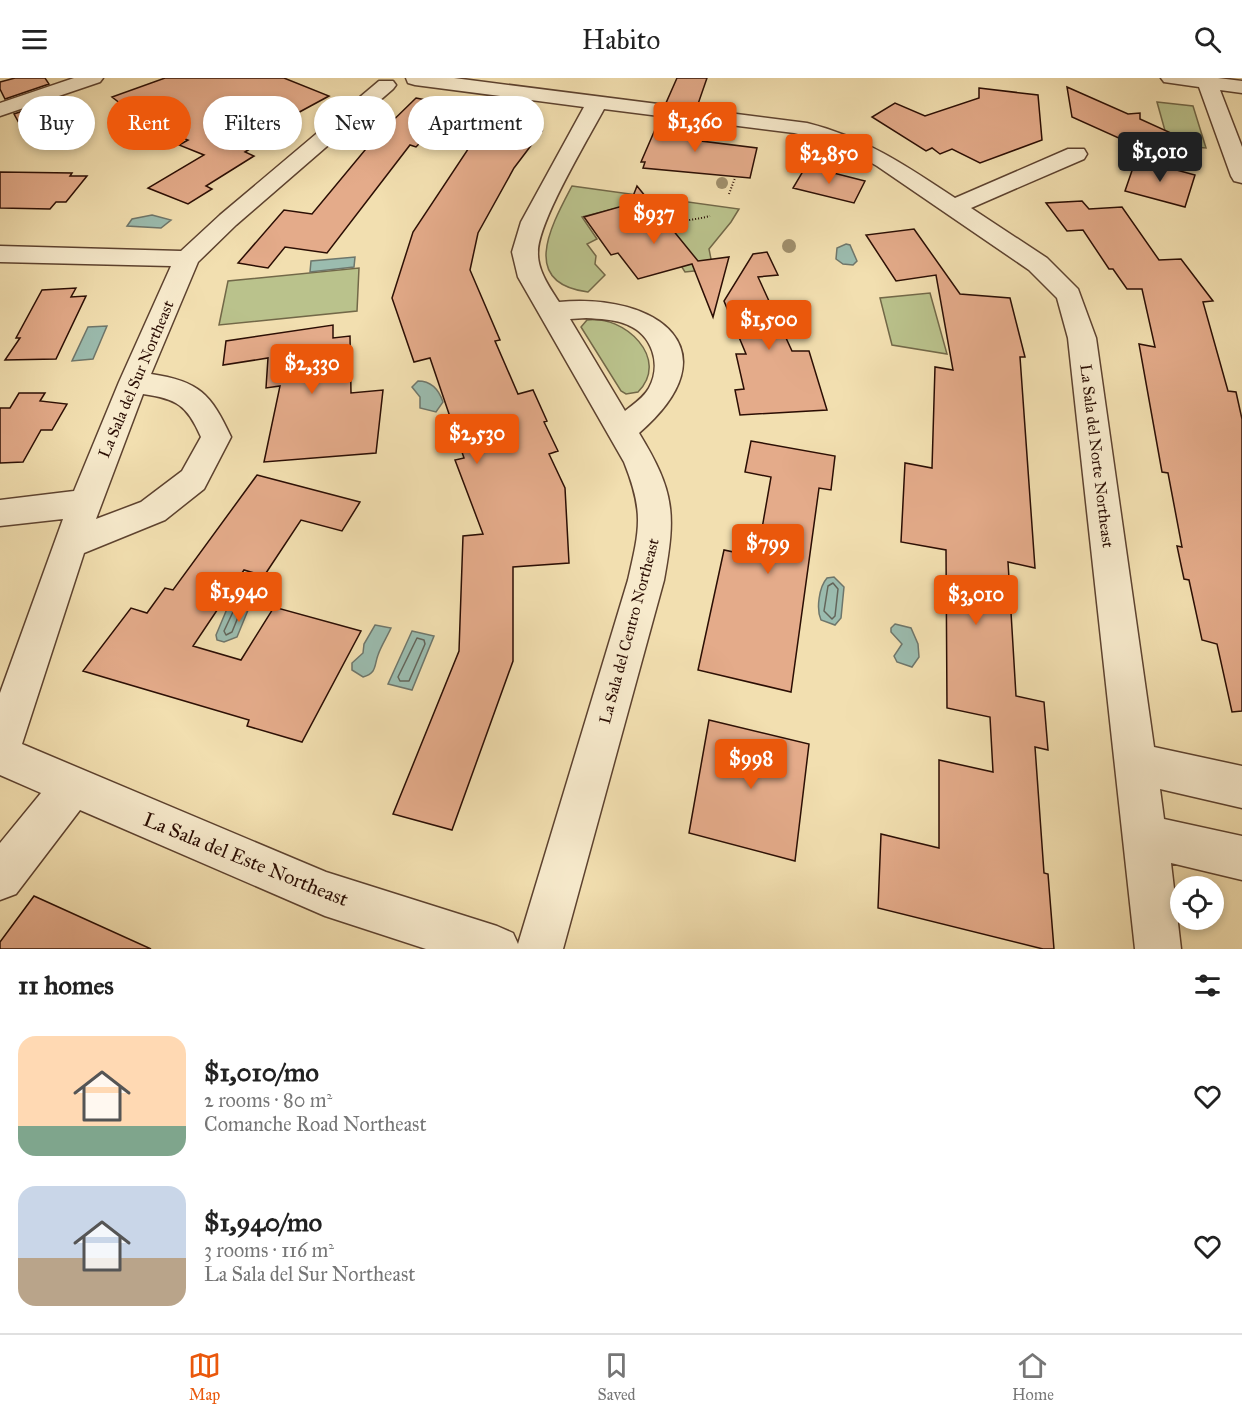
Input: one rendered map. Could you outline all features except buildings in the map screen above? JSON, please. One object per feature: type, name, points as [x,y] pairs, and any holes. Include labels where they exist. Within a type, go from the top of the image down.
[{"type":"street","points":[[0,110],[93,78]]},
{"type":"street","name":"La Sala del Sur Northeast","points":[[0,750],[69,544],[133,382],[187,259],[382,82],[401,86],[415,78]]},
{"type":"street","name":"La Sala del Norte Northeast","points":[[415,78],[794,127],[827,134],[860,145],[954,207],[1038,264],[1069,295],[1082,338],[1137,763],[1158,946]]},
{"type":"street","points":[[1171,78],[1239,86]]},
{"type":"street","points":[[1206,81],[1242,176]]},
{"type":"street","name":"La Sala del Centro Northeast","points":[[540,949],[646,580],[656,532],[653,494],[639,460],[531,277],[525,252],[533,222],[597,102]]},
{"type":"street","points":[[954,207],[1076,154]]},
{"type":"street","points":[[0,255],[187,259]]},
{"type":"street","points":[[552,312],[580,309],[610,310],[632,316],[654,327],[667,350],[670,373],[656,400],[622,431]]},
{"type":"street","points":[[69,544],[153,511],[193,480],[216,437],[206,411],[182,389],[133,382]]},
{"type":"street","points":[[0,513],[86,503]]},
{"type":"street","name":"La Sala del Este Northeast","points":[[0,755],[325,894],[497,949]]},
{"type":"street","points":[[1137,763],[1242,787]]},
{"type":"street","points":[[0,878],[72,787]]},
{"type":"street","points":[[1145,836],[1242,858]]},
{"type":"path","points":[[729,194],[735,178]]},
{"type":"path","points":[[658,230],[670,222],[689,222],[710,216]]},
{"type":"green space","points":[[1157,102],[1193,106],[1206,148],[1169,145]]},
{"type":"green space","points":[[572,186],[739,209],[709,249],[713,269],[685,272],[671,250],[627,222],[660,213],[649,200],[582,217],[597,239],[587,244],[596,256],[595,264],[605,275],[588,292],[567,287],[553,277],[547,265],[546,251],[550,235]]},
{"type":"green space","points":[[359,268],[357,311],[219,325],[228,281]]},
{"type":"green space","points":[[930,293],[947,354],[892,345],[880,298]]},
{"type":"green space","points":[[587,320],[601,320],[615,324],[628,331],[639,341],[646,353],[649,366],[647,379],[638,392],[626,394],[621,391],[581,327]]},
{"type":"water","points":[[152,215],[171,220],[161,228],[127,226],[132,219]]},
{"type":"water","points":[[846,244],[850,245],[857,261],[853,265],[843,264],[836,259],[837,248]]},
{"type":"water","points":[[355,257],[354,267],[310,272],[311,261]]},
{"type":"water","points":[[107,326],[93,359],[72,361],[88,327]]},
{"type":"water","points":[[418,381],[431,384],[439,394],[443,402],[436,412],[420,408],[420,397],[412,387]]},
{"type":"water","points":[[834,577],[844,587],[841,618],[835,625],[821,620],[819,610],[819,598],[824,582],[827,578]]},
{"type":"water","points":[[245,589],[252,592],[253,598],[237,637],[224,642],[217,640],[216,635],[232,597]]},
{"type":"water","points":[[895,624],[911,628],[918,644],[919,657],[912,667],[897,662],[894,656],[902,644],[891,632]]},
{"type":"water","points":[[375,625],[391,628],[379,652],[373,671],[363,677],[352,670],[352,663],[363,653],[364,644]]},
{"type":"water","points":[[412,631],[434,636],[412,690],[388,684]]}]
